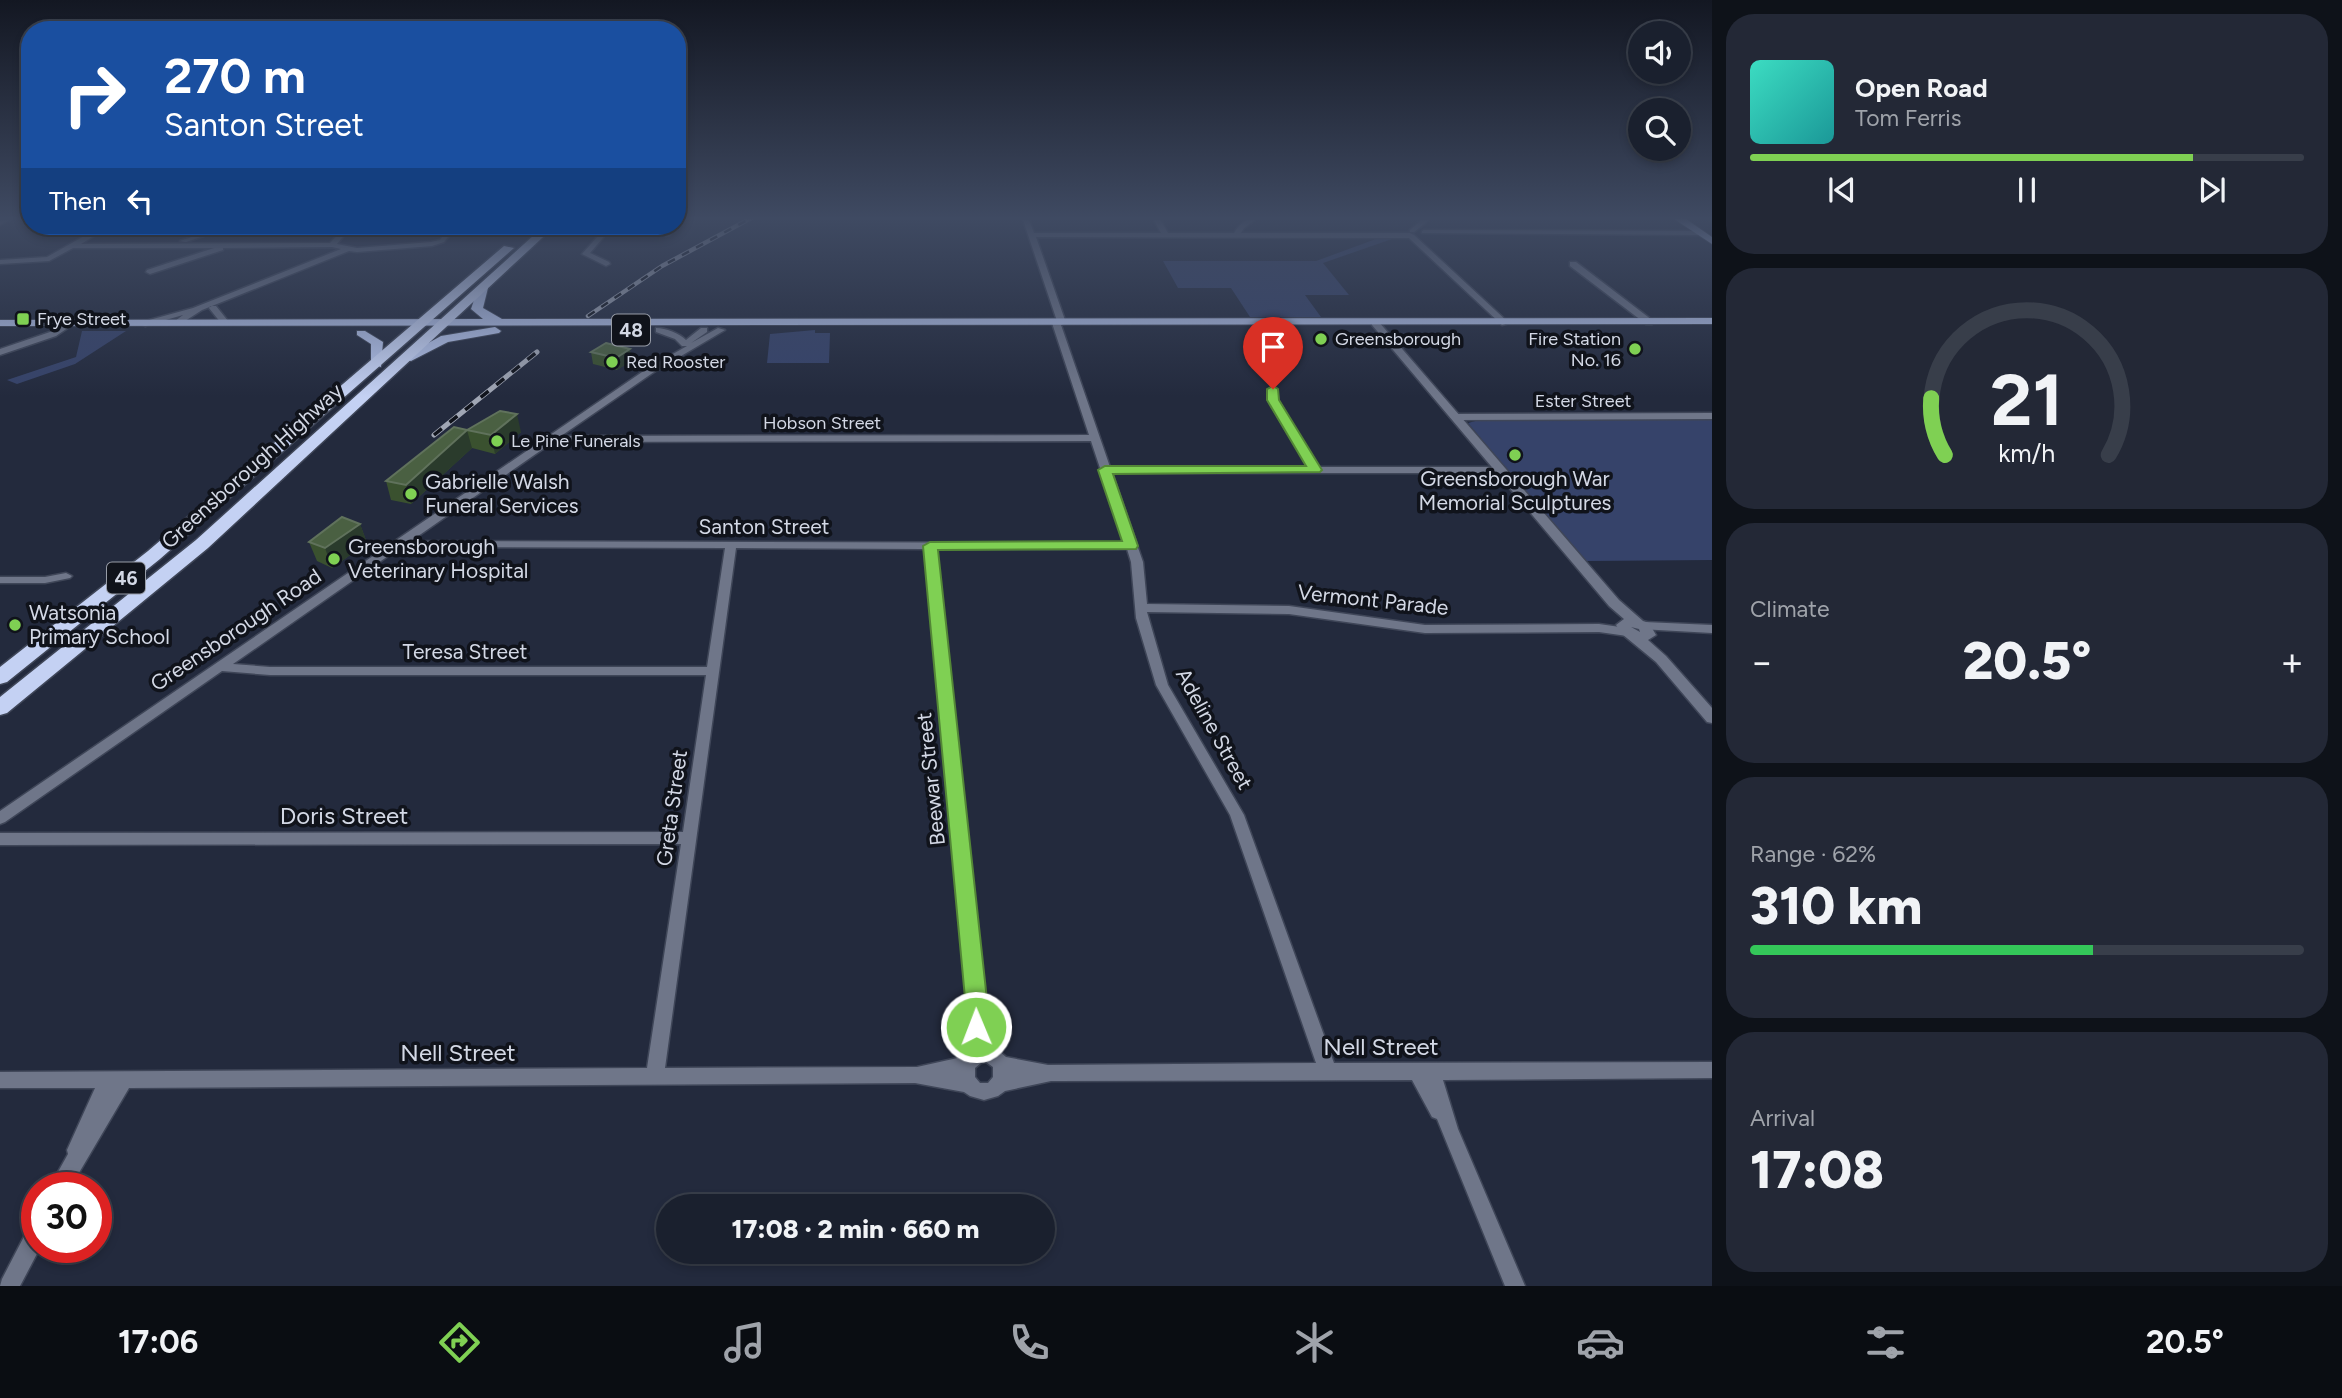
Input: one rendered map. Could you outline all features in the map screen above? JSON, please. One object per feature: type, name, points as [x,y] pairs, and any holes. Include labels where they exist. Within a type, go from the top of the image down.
[{"type":"highway","name":"46","points":[[411,332],[473,277]]},
{"type":"highway","name":"46","points":[[434,332],[495,277]]},
{"type":"highway","name":"Greensborough Highway","points":[[0,677],[154,555],[411,332]]},
{"type":"highway","name":"Greensborough Highway","points":[[0,708],[202,544],[434,332]]},
{"type":"main road","points":[[483,288],[478,310],[485,316],[504,321]]},
{"type":"main road","points":[[337,321],[406,316],[443,303]]},
{"type":"main road","name":"48","points":[[182,325],[224,321],[504,321],[721,326],[827,323],[1712,322]]},
{"type":"main road","name":"48","points":[[0,323],[182,325],[361,333],[704,330],[721,326]]},
{"type":"main road","points":[[407,358],[445,339],[495,331]]},
{"type":"main road","points":[[361,333],[377,342],[377,364]]},
{"type":"street","points":[[145,324],[226,300],[282,277]]},
{"type":"street","points":[[1044,277],[1059,323]]},
{"type":"street","points":[[1460,277],[1505,323]]},
{"type":"street","points":[[1590,277],[1649,323]]},
{"type":"street","points":[[182,325],[226,300]]},
{"type":"street","points":[[182,325],[199,308]]},
{"type":"street","points":[[213,308],[224,321]]},
{"type":"street","points":[[0,352],[53,334],[71,323]]},
{"type":"street","name":"Adeline Street","points":[[1059,323],[1094,439],[1139,570],[1143,624],[1162,685],[1237,815],[1328,1071]]},
{"type":"street","points":[[1375,323],[1712,718]]},
{"type":"street","name":"Greensborough Road","points":[[0,818],[551,439],[721,326]]},
{"type":"street","points":[[659,330],[678,337],[684,344]]},
{"type":"street","name":"Greensborough Road","points":[[669,359],[704,330]]},
{"type":"street","points":[[1273,389],[1273,400],[1315,470]]},
{"type":"street","name":"Ester Street","points":[[1455,417],[1712,416]]},
{"type":"street","name":"Hobson Street","points":[[551,439],[1094,439]]},
{"type":"street","points":[[1105,470],[1500,470]]},
{"type":"street","name":"Santon Street","points":[[398,544],[1130,546]]},
{"type":"street","name":"Greta Street","points":[[655,1076],[731,546]]},
{"type":"street","name":"Beewar Street","points":[[930,546],[977,1009],[970,1060]]},
{"type":"street","points":[[0,580],[45,580],[66,576]]},
{"type":"street","name":"Vermont Parade","points":[[1142,608],[1289,610],[1425,629],[1712,629]]},
{"type":"street","name":"Teresa Street","points":[[219,667],[271,671],[712,671]]},
{"type":"street","name":"Doris Street","points":[[0,839],[689,838]]},
{"type":"street","name":"Beewar Street","points":[[977,1009],[997,1061]]},
{"type":"street","points":[[970,1060],[997,1061],[1004,1073],[1002,1083],[989,1091],[978,1090],[970,1084],[965,1074],[970,1060]]},
{"type":"street","name":"Nell Street","points":[[915,1075],[970,1060]]},
{"type":"street","name":"Nell Street","points":[[997,1061],[1051,1073]]},
{"type":"street","name":"Nell Street","points":[[1002,1083],[1051,1073],[1712,1070]]},
{"type":"street","points":[[1424,1072],[1515,1286]]},
{"type":"street","name":"Nell Street","points":[[0,1080],[915,1075],[970,1084]]},
{"type":"street","points":[[68,1172],[103,1120],[116,1079]]},
{"type":"street","points":[[9,1286],[21,1263]]},
{"type":"shaded area","points":[[1172,277],[1334,277],[1349,295],[1305,295],[1321,317],[1250,317],[1231,288],[1178,288]]},
{"type":"shaded area","points":[[815,330],[815,333],[830,333],[829,363],[767,363],[770,334]]},
{"type":"shaded area","points":[[82,331],[126,331],[75,364],[17,384],[7,380],[76,357]]},
{"type":"shaded area","points":[[1712,419],[1712,560],[1584,561],[1468,423],[1479,420]]},
{"type":"building","points":[[606,343],[630,349],[616,358],[591,352]]},
{"type":"building","points":[[500,411],[517,414],[491,435],[467,430]]},
{"type":"building","points":[[454,427],[467,430],[406,485],[386,481]]},
{"type":"building","points":[[342,517],[360,524],[325,548],[309,542]]},
{"type":"railway","points":[[588,316],[646,277]]},
{"type":"railway","points":[[434,435],[537,352]]},
{"type":"place","name":"Frye Street","points":[[23,319]]},
{"type":"place","name":"Greensborough","points":[[1321,339]]},
{"type":"place","name":"Fire Station No. 16","points":[[1635,349]]},
{"type":"place","name":"Red Rooster","points":[[612,362]]},
{"type":"place","name":"Le Pine Funerals","points":[[497,441]]},
{"type":"place","name":"Greensborough War Memorial Sculptures","points":[[1515,455]]},
{"type":"place","name":"Gabrielle Walsh Funeral Services","points":[[411,494]]},
{"type":"place","name":"Greensborough Veterinary Hospital","points":[[334,559]]},
{"type":"place","name":"Watsonia Primary School","points":[[15,625]]},
{"type":"route","points":[[976,1027],[977,1009],[930,546],[1130,546],[1105,470],[1315,470],[1273,400],[1273,389]]}]
